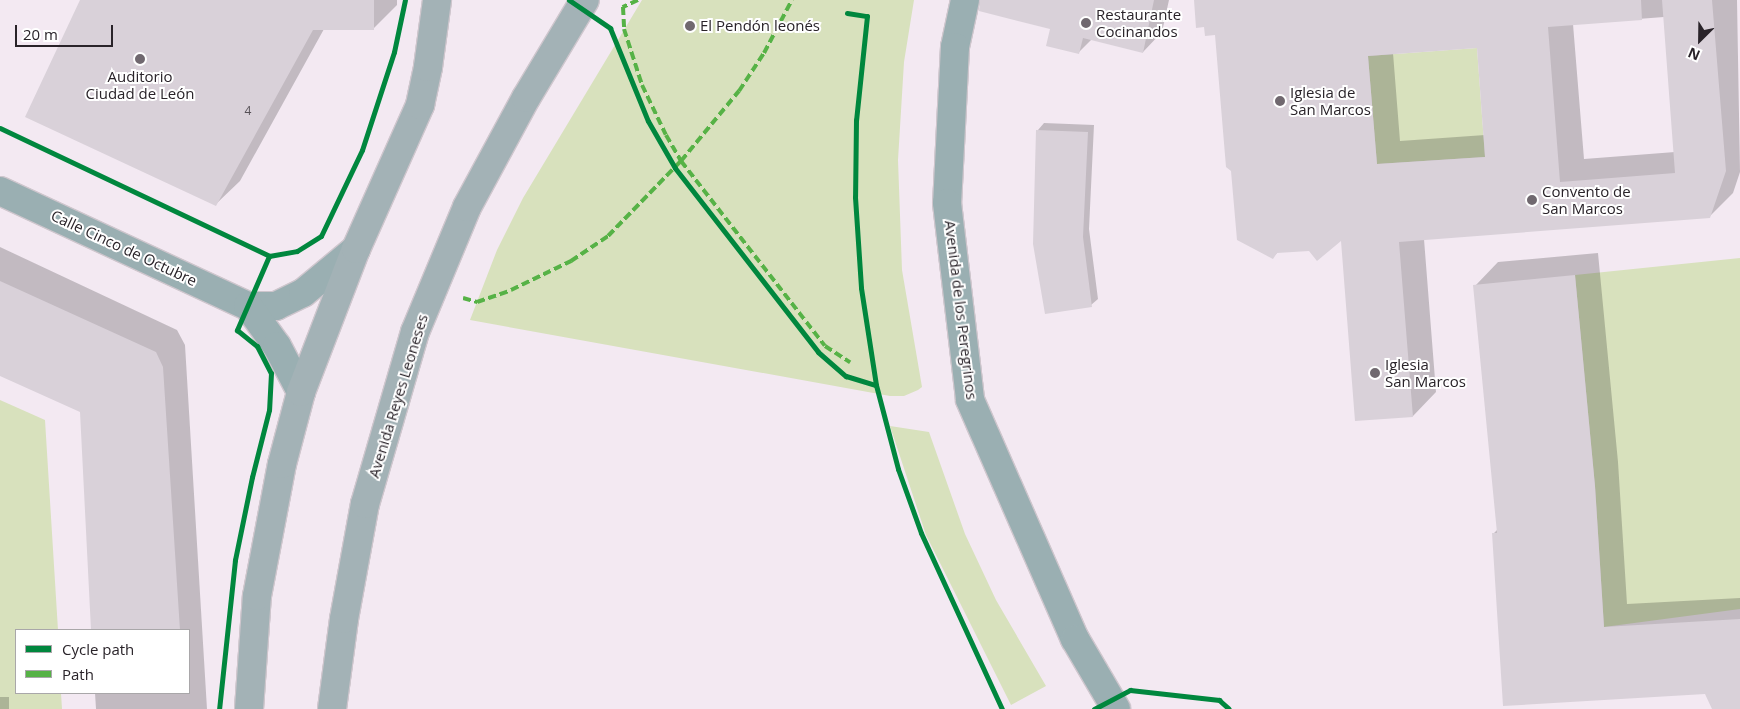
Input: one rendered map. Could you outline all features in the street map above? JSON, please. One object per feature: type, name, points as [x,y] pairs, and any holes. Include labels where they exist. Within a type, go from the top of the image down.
[{"type":"main road","points":[[249,709],[257,596],[282,464],[301,392],[356,250],[420,105],[437,0]]},
{"type":"main road","name":"Avenida Reyes Leoneses","points":[[332,709],[344,619],[366,504],[415,332],[467,207],[526,98],[585,0]]},
{"type":"street","name":"Avenida de los Peregrinos","points":[[965,0],[955,47],[947,203],[970,400],[1075,640],[1116,709]]},
{"type":"street","name":"Calle Cinco de Octubre","points":[[0,191],[248,306],[276,306],[303,293],[356,250]]},
{"type":"street","name":"Calle Cinco de Octubre","points":[[248,306],[277,346],[301,392]]},
{"type":"green space","points":[[642,0],[914,0],[904,62],[898,160],[902,270],[922,387],[918,390],[904,396],[890,396],[470,320],[497,250],[523,198]]},
{"type":"green space","points":[[1477,48],[1485,157],[1377,164],[1368,56]]},
{"type":"green space","points":[[1740,258],[1740,609],[1604,627],[1595,486],[1575,275]]},
{"type":"green space","points":[[0,400],[45,420],[58,629],[15,629],[15,694],[61,694],[62,709],[0,709]]},
{"type":"green space","points":[[890,426],[929,432],[965,534],[996,600],[1046,686],[1011,705],[926,535]]},
{"type":"building","name":"Auditorio Ciudad de León","points":[[80,0],[374,0],[374,30],[313,30],[216,206],[25,117]]},
{"type":"building","name":"Restaurante Cocinandos","points":[[980,0],[1154,0],[1143,53],[1083,38],[1079,54],[1046,46],[1050,29],[979,11]]},
{"type":"building","name":"Convento de San Marcos","points":[[1194,0],[1641,0],[1642,20],[1548,27],[1560,182],[1675,173],[1662,0],[1712,0],[1726,171],[1710,218],[1399,242],[1413,417],[1355,421],[1341,241],[1317,261],[1309,251],[1277,253],[1273,259],[1237,240],[1231,171],[1226,167],[1215,35],[1205,36],[1204,27],[1196,28]],"holes":[[[1477,48],[1485,157],[1377,164],[1368,56]]]},
{"type":"building","points":[[1036,130],[1088,132],[1083,237],[1092,307],[1045,314],[1033,244]]},
{"type":"building","points":[[1575,275],[1595,486],[1604,627],[1740,619],[1740,709],[1712,709],[1705,694],[1503,706],[1492,533],[1497,533],[1473,285]]},
{"type":"building","points":[[0,281],[156,352],[163,367],[180,629],[91,629],[80,412],[0,376]]},
{"type":"marked path","points":[[638,0],[623,7],[624,29],[642,85],[681,161],[825,346],[850,362]]},
{"type":"marked path","points":[[463,298],[477,302],[511,290],[571,261],[608,236],[681,161],[739,91],[764,53],[792,0]]},
{"type":"cycle path","points":[[269,256],[297,251],[321,236],[362,150],[394,52],[405,0]]},
{"type":"cycle path","points":[[569,0],[610,28],[648,121],[675,168],[818,352],[846,376],[876,385]]},
{"type":"cycle path","points":[[847,13],[867,16],[856,120],[855,197],[861,288],[876,385],[898,469],[921,533],[1002,709]]},
{"type":"cycle path","points":[[0,128],[269,256],[237,330],[257,346],[271,373],[269,410],[252,477],[235,560],[219,709]]},
{"type":"cycle path","points":[[1094,709],[1130,690],[1219,700],[1229,709]]},
{"type":"place","name":"Restaurante Cocinandos","points":[[1086,23]]},
{"type":"place","name":"El Pendón leonés","points":[[690,26]]},
{"type":"place","name":"Auditorio Ciudad de León","points":[[140,59]]},
{"type":"place","name":"Iglesia de San Marcos","points":[[1280,101]]},
{"type":"place","name":"Convento de San Marcos","points":[[1532,200]]},
{"type":"place","name":"Iglesia San Marcos","points":[[1375,373]]}]
